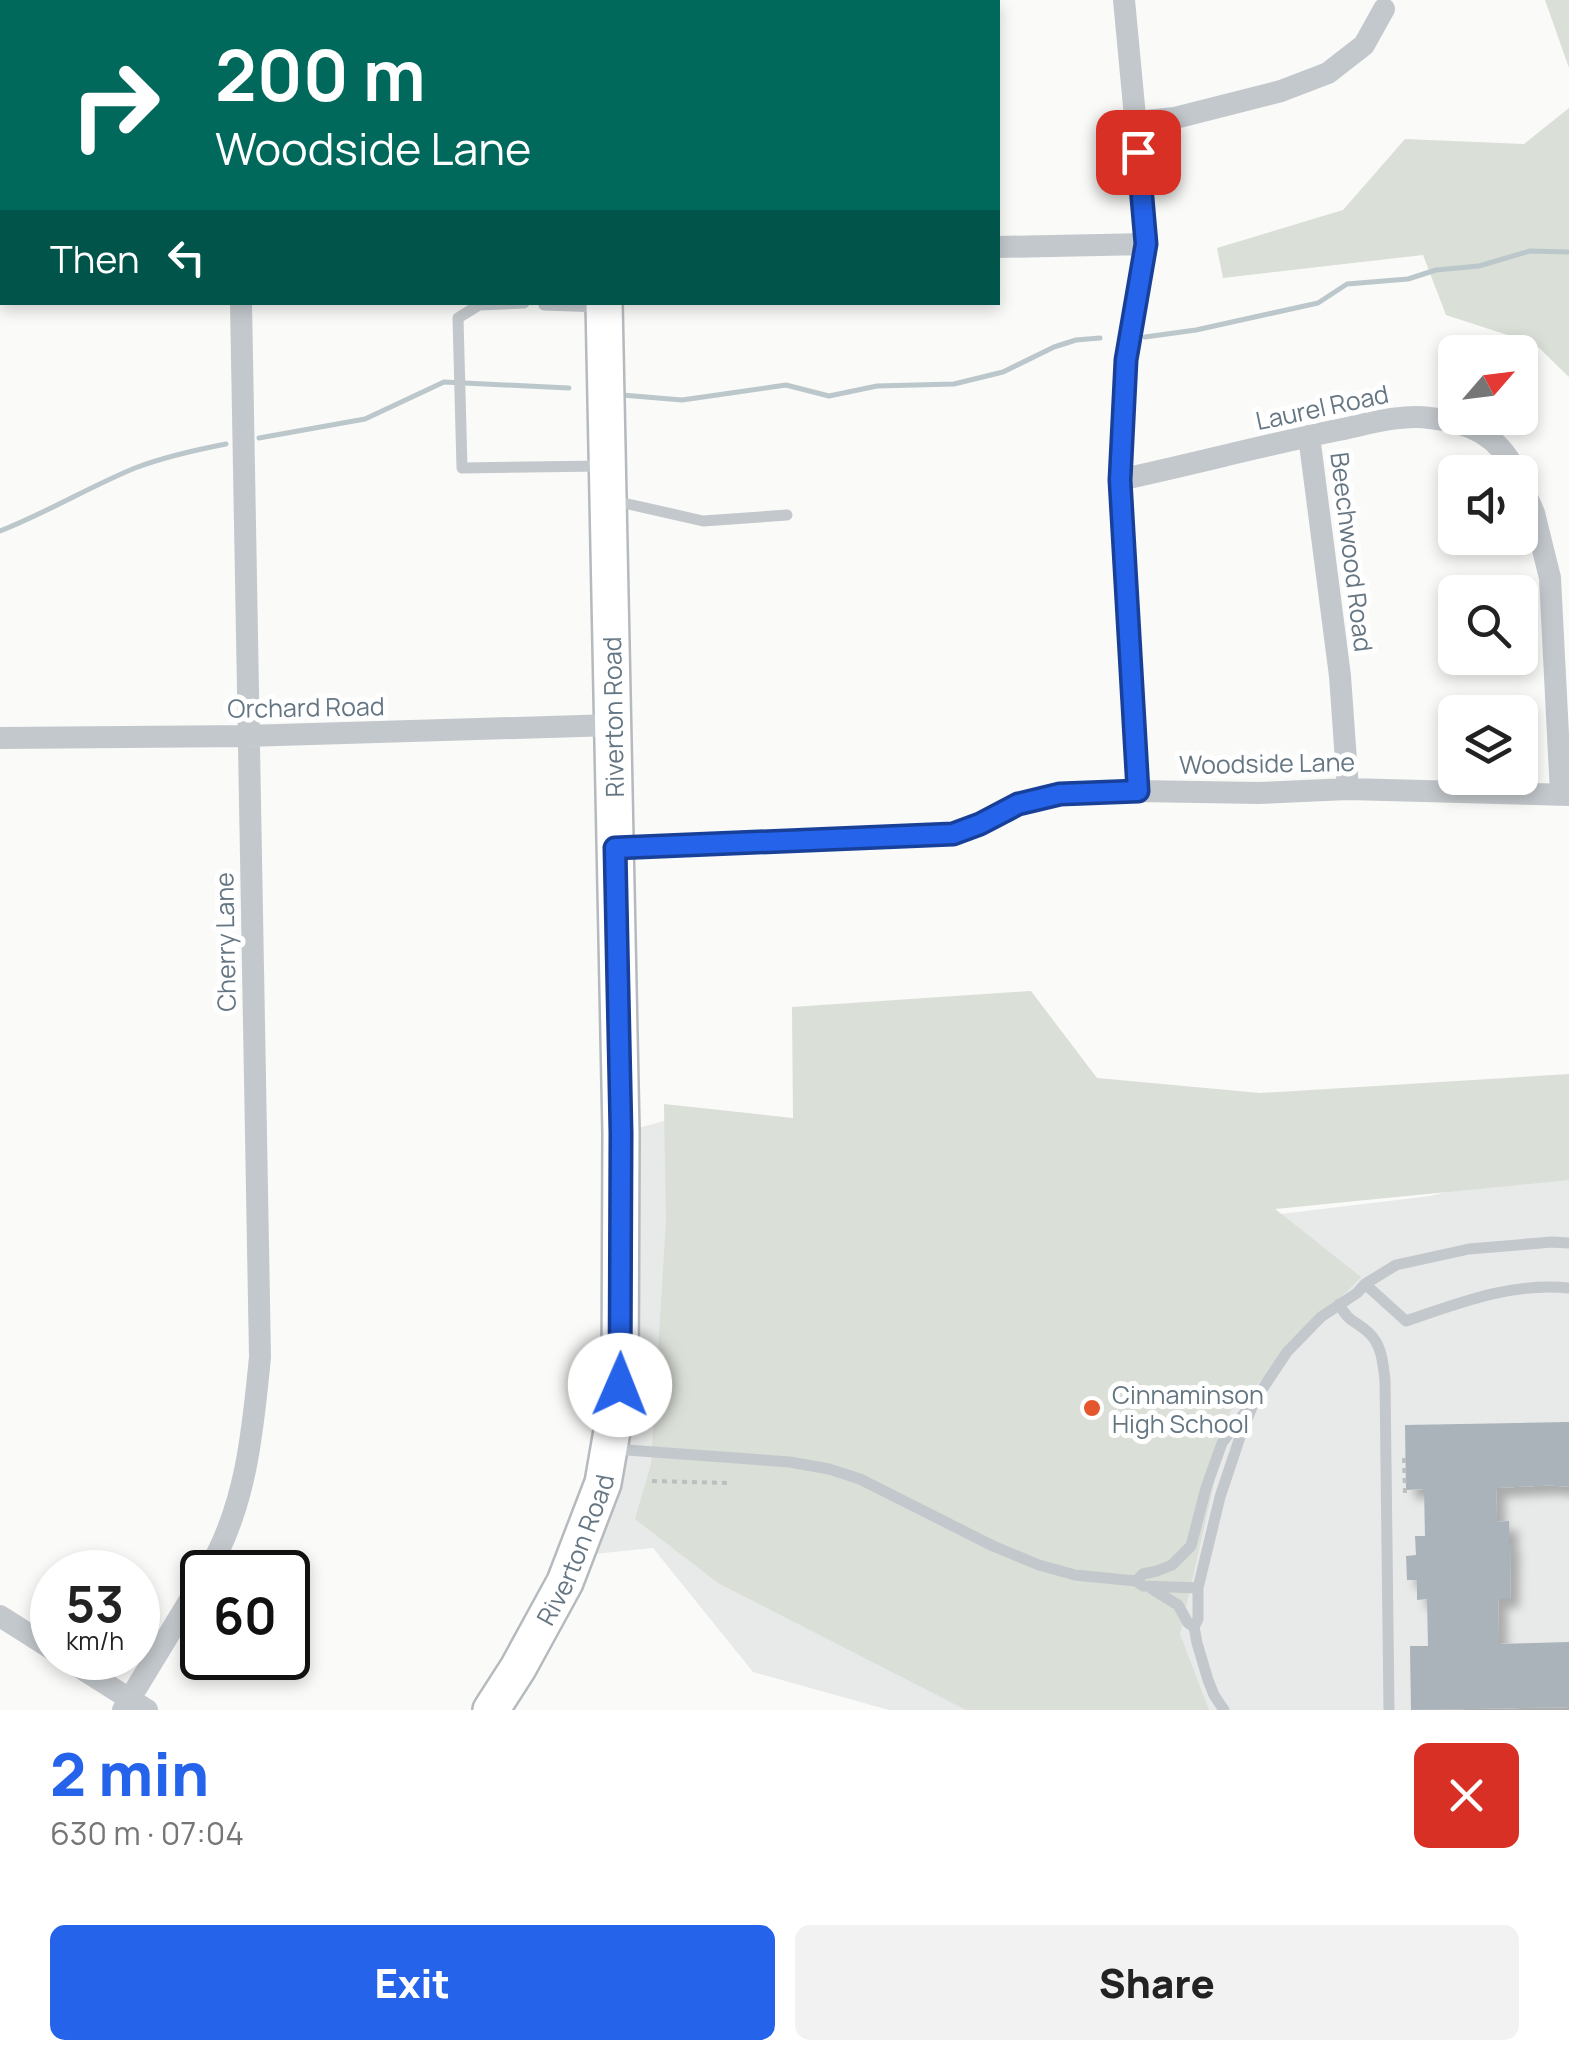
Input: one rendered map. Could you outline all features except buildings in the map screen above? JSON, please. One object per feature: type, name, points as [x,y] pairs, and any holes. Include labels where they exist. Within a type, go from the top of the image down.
[{"type":"main road","name":"Riverton Road","points":[[491,1710],[565,1582],[602,1482],[620,1385],[621,1133],[604,305]]},
{"type":"street","points":[[1124,0],[1146,244],[1126,360],[1120,480],[1138,791]]},
{"type":"street","points":[[1136,122],[1175,118],[1281,92],[1328,72],[1364,45],[1384,8]]},
{"type":"street","points":[[1000,247],[1146,244]]},
{"type":"street","name":"Cherry Lane","points":[[217,1550],[237,1504],[253,1437],[260,1357],[241,305]]},
{"type":"street","name":"Laurel Road","points":[[1120,480],[1402,418],[1456,422],[1486,434],[1508,455]]},
{"type":"street","name":"Beechwood Road","points":[[1310,436],[1340,676],[1348,789]]},
{"type":"street","points":[[1538,529],[1550,578],[1565,794]]},
{"type":"street","name":"Orchard Road","points":[[0,738],[613,726]]},
{"type":"street","name":"Woodside Lane","points":[[615,848],[953,834],[1018,804],[1060,794],[1348,789],[1565,794]]},
{"type":"street","points":[[0,1616],[30,1635]]},
{"type":"street","points":[[96,1680],[133,1706],[180,1620]]},
{"type":"lane","points":[[479,305],[458,318],[462,468],[609,466]]},
{"type":"lane","points":[[544,305],[604,305]]},
{"type":"lane","points":[[609,504],[628,504],[703,521],[787,514]]},
{"type":"lane","points":[[1140,1583],[1143,1574],[1172,1565],[1191,1546],[1222,1443],[1287,1352],[1321,1317],[1396,1265],[1469,1249],[1569,1243]]},
{"type":"lane","points":[[1365,1284],[1406,1321],[1483,1295],[1521,1288],[1569,1288]]},
{"type":"lane","points":[[1339,1304],[1346,1318],[1366,1330],[1376,1342],[1385,1380],[1390,1710]]},
{"type":"lane","points":[[1224,1710],[1208,1680],[1194,1626],[1198,1619],[1200,1581],[1220,1497],[1255,1400]]},
{"type":"lane","points":[[608,1449],[790,1462],[829,1469],[860,1479],[1039,1566],[1140,1583],[1200,1581]]},
{"type":"lane","points":[[1140,1583],[1178,1604],[1188,1623],[1194,1626]]},
{"type":"path","points":[[1404,1458],[1405,1493]]},
{"type":"path","points":[[652,1481],[730,1484]]},
{"type":"shaded area","points":[[1545,0],[1569,0],[1569,68]]},
{"type":"shaded area","points":[[1569,108],[1569,377],[1538,347],[1538,335],[1507,335],[1446,315],[1423,255],[1223,278],[1217,248],[1343,210],[1405,139],[1524,144]]},
{"type":"shaded area","name":"Cinnaminson High School","points":[[1031,991],[1097,1078],[1260,1093],[1569,1074],[1569,1180],[1275,1209],[1361,1277],[1230,1412],[1180,1634],[1209,1710],[966,1710],[718,1583],[635,1519],[651,1464],[666,1221],[664,1104],[793,1118],[792,1007]]},
{"type":"shaded area","name":"Cinnaminson High School","points":[[671,1119],[1264,1216],[1430,1196],[1487,1182],[1569,1179],[1569,1710],[889,1710],[753,1672],[653,1548],[574,1556],[603,1483],[621,1133]]},
{"type":"waterway","points":[[1145,337],[1318,303],[1347,284],[1408,279],[1436,270],[1479,266],[1530,251],[1569,252]]},
{"type":"waterway","points":[[622,395],[682,400],[786,385],[829,396],[877,386],[954,384],[1003,372],[1076,340],[1100,338]]},
{"type":"waterway","points":[[259,438],[365,419],[444,382],[569,388]]},
{"type":"waterway","points":[[0,531],[135,468],[226,444]]},
{"type":"place","name":"Cinnaminson High School","points":[[1092,1408]]},
{"type":"route","points":[[620,1385],[621,1133],[615,848],[953,834],[1018,804],[1060,794],[1138,791],[1120,480],[1126,360],[1146,244],[1138,152]]}]
